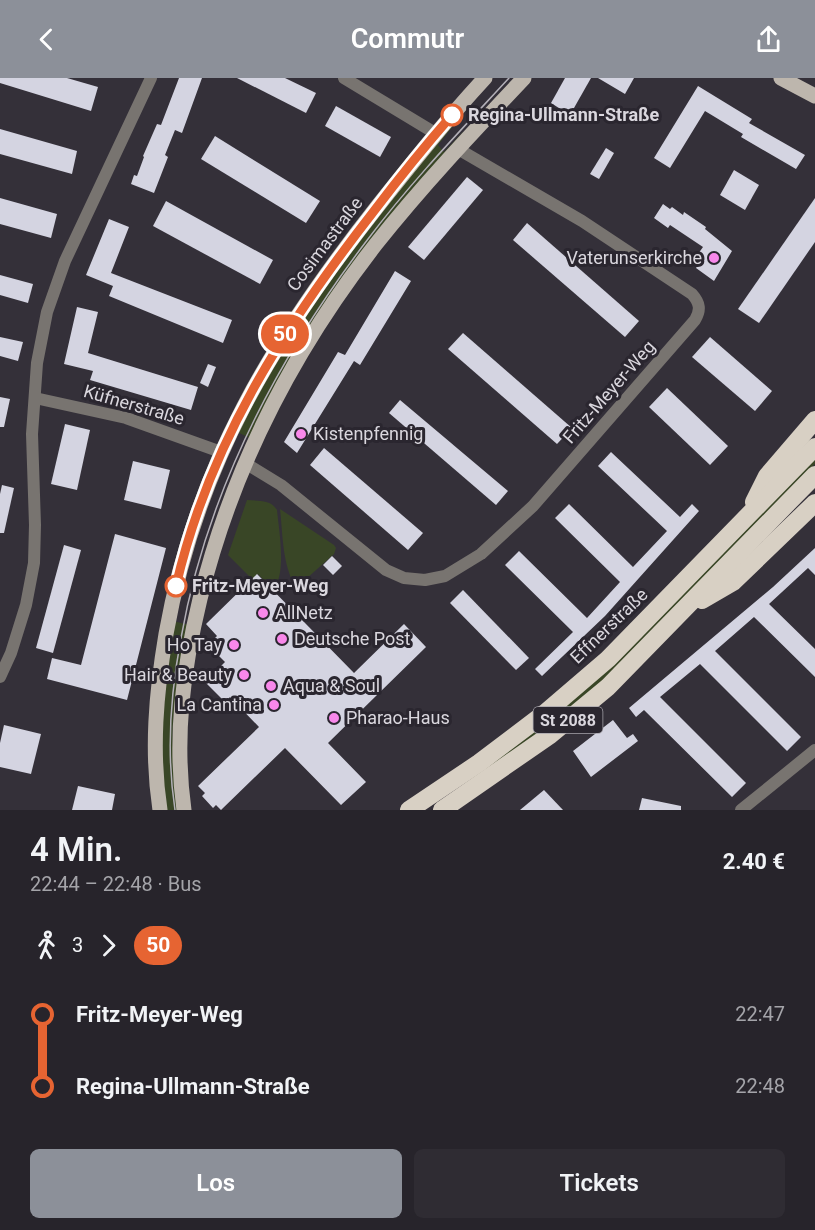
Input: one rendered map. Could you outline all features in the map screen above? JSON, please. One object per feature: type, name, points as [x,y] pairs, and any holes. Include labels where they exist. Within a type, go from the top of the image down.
[{"type":"highway","points":[[747,517],[767,476],[815,420]]},
{"type":"highway","name":"Effnerstraße","points":[[409,810],[479,764],[545,713],[608,659],[815,447]]},
{"type":"highway","name":"St 2088","points":[[442,810],[488,780],[608,687],[815,475]]},
{"type":"highway","points":[[680,614],[733,582],[815,503]]},
{"type":"main road","name":"Cosimastraße","points":[[160,810],[156,790],[154,727],[160,667],[171,604],[183,558],[221,452],[257,378],[303,306],[358,231],[435,134],[485,78]]},
{"type":"main road","points":[[184,810],[179,753],[185,670],[195,621],[219,530],[245,463],[281,388],[323,319],[376,245],[410,203],[524,78]]},
{"type":"main road","points":[[781,78],[815,96]]},
{"type":"main road","points":[[221,452],[245,463]]},
{"type":"street","points":[[0,677],[11,653],[26,605],[34,562],[35,525],[31,445],[37,363],[45,320],[65,261],[151,78]]},
{"type":"street","points":[[344,78],[435,134]]},
{"type":"street","name":"Fritz-Meyer-Weg","points":[[245,463],[280,485],[386,570],[404,578],[416,580],[445,576],[481,554],[527,513],[696,320],[699,309],[698,300],[692,294],[582,221],[458,149]]},
{"type":"street","name":"Küfnerstraße","points":[[35,398],[126,418],[221,452]]},
{"type":"street","points":[[741,810],[815,750]]},
{"type":"green space","points":[[452,121],[454,125],[438,145],[444,152],[463,132],[466,135],[420,185],[250,438],[235,431],[301,315]]},
{"type":"green space","points":[[815,457],[815,464],[599,685],[531,741],[447,797],[528,736]]},
{"type":"green space","points":[[247,500],[268,502],[277,510],[281,563],[280,574],[273,590],[258,574],[252,579],[228,555]]},
{"type":"green space","points":[[280,509],[336,548],[334,554],[296,588],[286,560]]},
{"type":"green space","points":[[173,621],[189,625],[173,722],[173,755],[178,810],[163,810],[159,752]]},
{"type":"building","points":[[0,78],[67,78],[98,87],[91,111],[0,83]]},
{"type":"building","points":[[179,78],[202,78],[182,133],[175,130],[165,155],[168,157],[154,193],[131,184],[134,175],[137,176],[157,124],[161,125]]},
{"type":"building","points":[[237,78],[285,78],[316,93],[306,113]]},
{"type":"building","points":[[565,78],[591,78],[570,115],[551,103]]},
{"type":"building","points":[[598,78],[634,78],[625,94]]},
{"type":"building","points":[[698,86],[752,119],[749,123],[805,155],[796,169],[741,137],[743,134],[705,111],[670,168],[654,158]]},
{"type":"building","points":[[336,106],[391,137],[380,157],[325,126]]},
{"type":"building","points":[[0,129],[77,151],[72,174],[0,154]]},
{"type":"building","points":[[215,136],[320,201],[306,223],[201,159]]},
{"type":"building","points":[[606,148],[614,153],[599,179],[590,174]]},
{"type":"building","points":[[734,170],[759,185],[745,210],[720,195]]},
{"type":"building","points":[[467,177],[483,190],[424,260],[408,247]]},
{"type":"building","points":[[0,198],[57,214],[51,238],[0,224]]},
{"type":"building","points":[[815,198],[815,242],[759,323],[738,309]]},
{"type":"building","points":[[166,201],[273,260],[260,284],[153,226]]},
{"type":"building","points":[[663,204],[683,215],[684,212],[706,227],[705,229],[732,251],[714,281],[696,268],[700,262],[698,254],[703,247],[670,225],[668,228],[654,218]]},
{"type":"building","points":[[109,219],[129,227],[111,273],[232,320],[223,343],[109,296],[113,286],[86,275]]},
{"type":"building","points":[[527,223],[639,321],[625,337],[513,240]]},
{"type":"building","points":[[395,271],[411,281],[360,365],[354,361],[297,453],[284,442],[338,352],[345,355]]},
{"type":"building","points":[[0,275],[33,284],[28,303],[0,295]]},
{"type":"building","points":[[77,307],[98,312],[88,353],[198,387],[191,410],[90,380],[93,371],[64,364]]},
{"type":"building","points":[[463,333],[572,428],[557,444],[448,349]]},
{"type":"building","points":[[0,337],[23,342],[18,361],[0,356]]},
{"type":"building","points":[[710,337],[772,391],[755,411],[692,357]]},
{"type":"building","points":[[208,364],[216,367],[208,387],[200,383]]},
{"type":"building","points":[[667,388],[728,446],[710,465],[649,407]]},
{"type":"building","points":[[0,397],[10,399],[4,427],[0,427]]},
{"type":"building","points":[[400,400],[508,491],[496,505],[389,413]]},
{"type":"building","points":[[65,424],[90,430],[77,490],[51,484]]},
{"type":"building","points":[[324,448],[423,533],[408,550],[310,465]]},
{"type":"building","points":[[611,452],[680,517],[692,504],[699,511],[605,616],[542,676],[535,669],[573,632],[505,565],[519,551],[587,618],[620,582],[555,518],[569,504],[633,567],[667,531],[598,466]]},
{"type":"building","points":[[133,461],[170,470],[161,509],[124,500]]},
{"type":"building","points":[[2,485],[14,488],[4,533],[0,533],[0,494]]},
{"type":"building","points":[[115,534],[166,548],[127,700],[47,679],[52,658],[81,665]]},
{"type":"building","points":[[64,545],[81,550],[53,653],[36,648]]},
{"type":"building","points":[[815,548],[815,575],[808,568],[769,604],[815,649],[815,677],[754,617],[715,651],[801,737],[787,751],[700,664],[660,697],[746,783],[732,797],[644,710],[636,717],[629,708],[773,587]]},
{"type":"building","points":[[332,556],[342,566],[333,575],[323,565]]},
{"type":"building","points":[[257,574],[354,673],[404,624],[426,647],[328,743],[366,782],[341,805],[285,748],[221,810],[216,805],[213,808],[202,796],[205,793],[198,786],[259,727],[230,697],[225,702],[205,682],[225,662],[208,645],[217,636],[206,624]]},
{"type":"building","points":[[463,590],[529,658],[516,670],[450,603]]},
{"type":"building","points":[[613,720],[627,738],[633,734],[638,741],[591,777],[573,751]]},
{"type":"building","points":[[4,725],[41,734],[31,774],[0,767],[0,743]]},
{"type":"building","points":[[78,786],[115,794],[112,810],[72,810]]},
{"type":"building","points":[[544,790],[563,810],[520,810]]},
{"type":"building","points":[[642,798],[681,806],[681,810],[639,810]]},
{"type":"tram line","points":[[175,810],[170,724],[181,638],[193,583],[209,530],[250,428],[304,330],[368,239],[419,177],[509,78]]},
{"type":"bus line","name":"50","points":[[176,586],[194,522],[211,475],[257,378],[303,306],[358,231],[452,115]]},
{"type":"place","name":"Regina-Ullmann-Straße","points":[[452,115]]},
{"type":"place","name":"Vaterunserkirche","points":[[714,258]]},
{"type":"place","name":"Kistenpfennig","points":[[301,434]]},
{"type":"place","name":"Fritz-Meyer-Weg","points":[[176,586]]},
{"type":"place","name":"AllNetz","points":[[263,613]]},
{"type":"place","name":"Deutsche Post","points":[[282,639]]},
{"type":"place","name":"Ho Tay","points":[[234,645]]},
{"type":"place","name":"Hair & Beauty","points":[[244,675]]},
{"type":"place","name":"Aqua & Soul","points":[[271,686]]},
{"type":"place","name":"La Cantina","points":[[274,705]]},
{"type":"place","name":"Pharao-Haus","points":[[334,718]]}]
